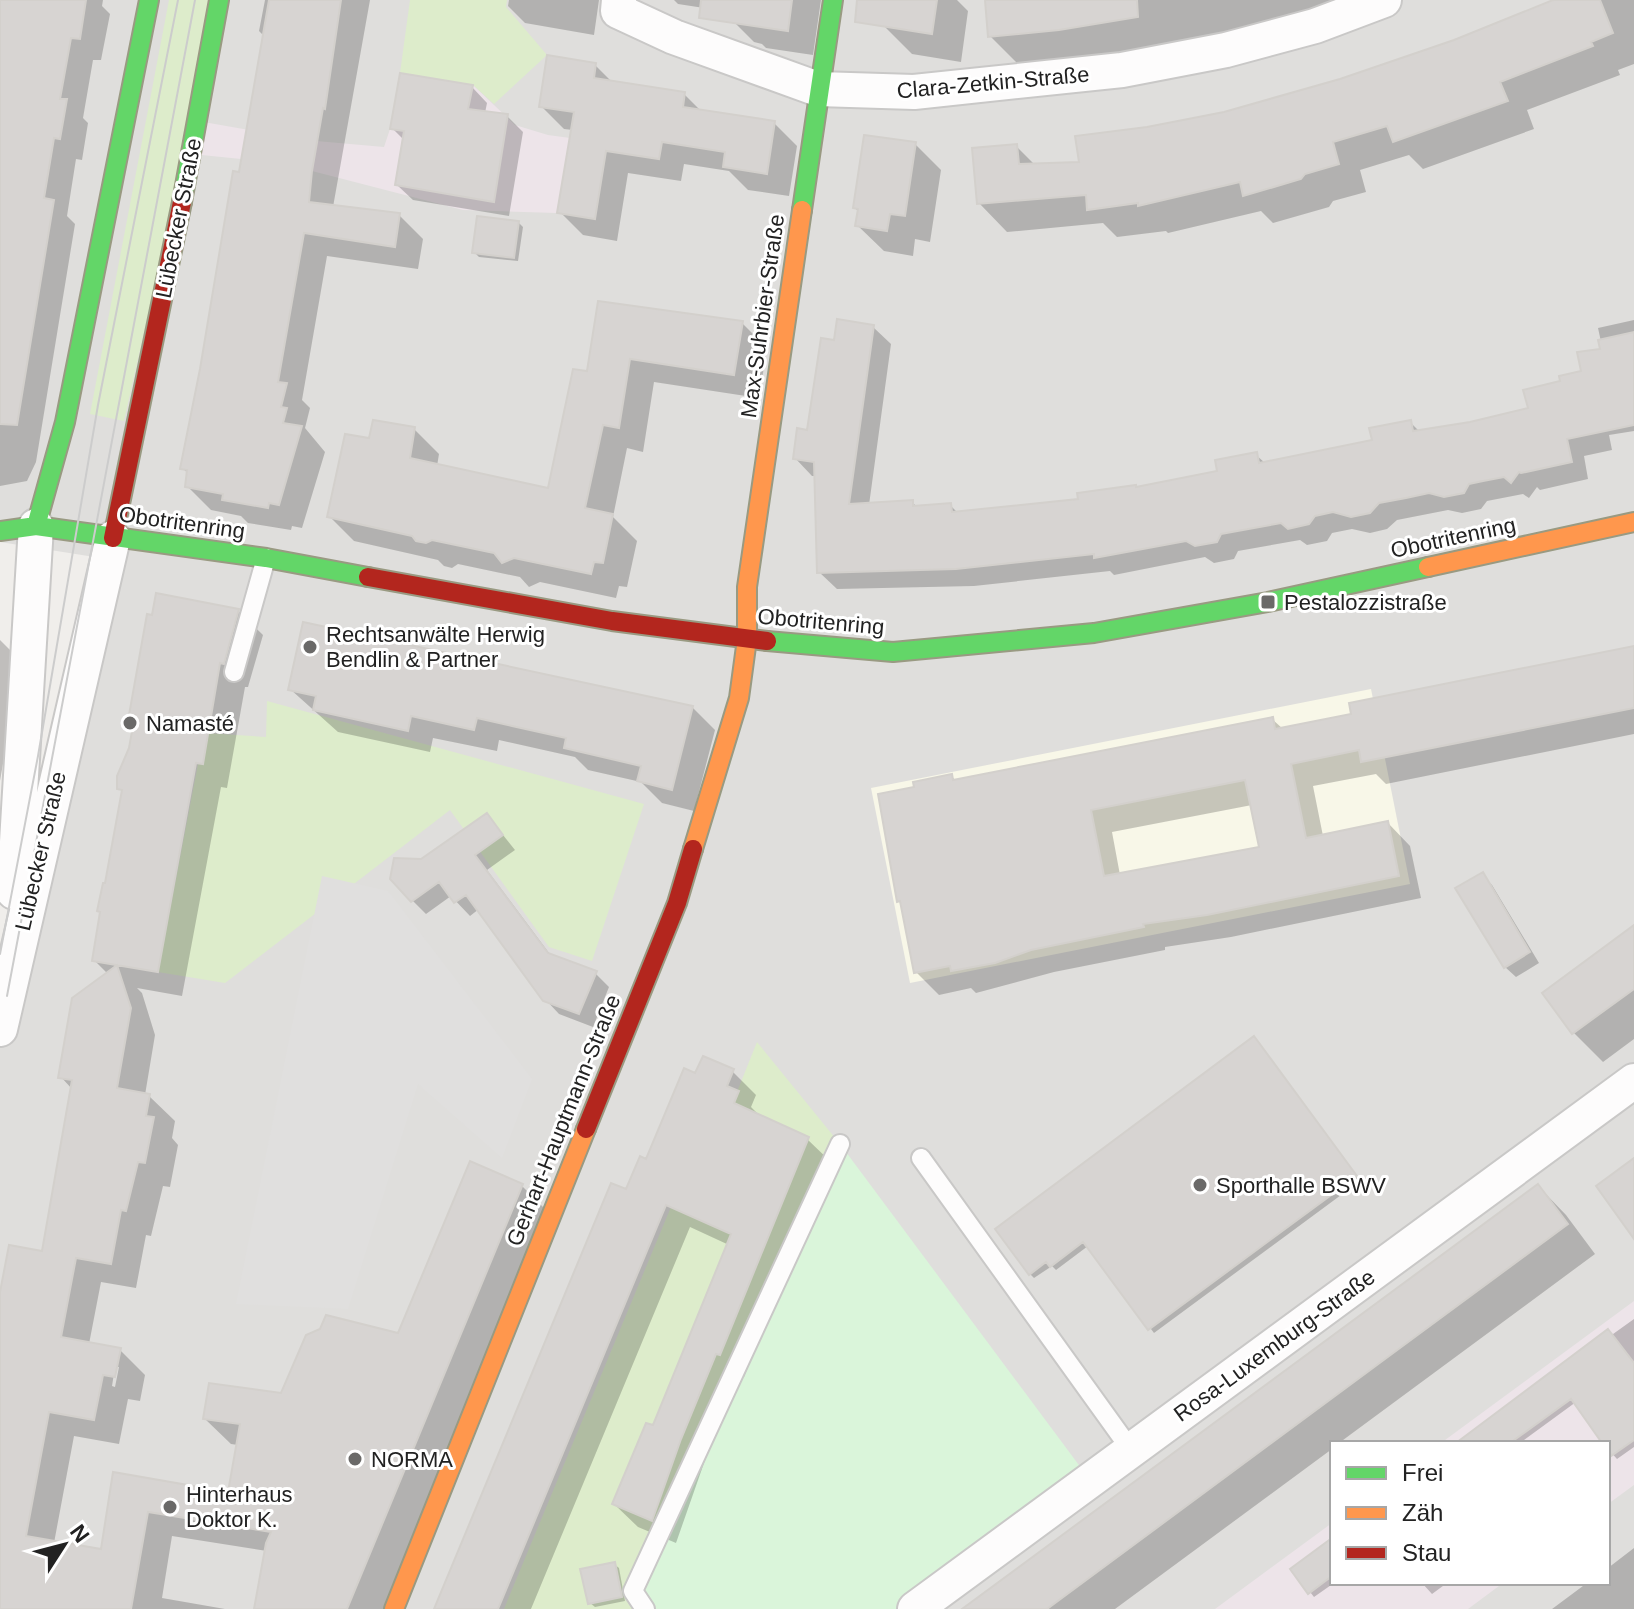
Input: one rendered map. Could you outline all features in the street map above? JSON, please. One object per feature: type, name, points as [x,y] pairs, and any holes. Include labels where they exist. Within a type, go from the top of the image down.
[{"type":"street","name":"Lübecker Straße","points":[[7,996],[36,526],[65,422],[149,0]]},
{"type":"street","name":"Lübecker Straße","points":[[7,996],[113,538],[192,154],[219,0]]},
{"type":"street","name":"Clara-Zetkin-Straße","points":[[619,0],[618,11],[674,37],[818,89],[914,92],[1122,70],[1226,50],[1300,30],[1384,0]]},
{"type":"street","name":"Max-Suhrbier-Straße","points":[[747,639],[747,587],[833,0]]},
{"type":"street","name":"Obotritenring","points":[[0,531],[36,526],[266,558],[612,621],[747,639],[893,652],[1094,633],[1268,602],[1634,522]]},
{"type":"street","name":"Gerhart-Hauptmann-Straße","points":[[394,1609],[677,903],[739,698],[747,639]]},
{"type":"street","points":[[0,1029],[7,996]]},
{"type":"street","name":"Rosa-Luxemburg-Straße","points":[[915,1609],[1634,1081]]},
{"type":"lane","points":[[234,672],[266,558]]},
{"type":"lane","points":[[645,1609],[633,1591],[840,1144]]},
{"type":"lane","points":[[921,1158],[1131,1450]]},
{"type":"shaded area","points":[[0,0],[1634,0],[1634,1609],[0,1609],[0,1029],[107,559],[0,542]]},
{"type":"shaded area","points":[[400,73],[473,85],[515,125],[548,135],[607,143],[595,219],[557,213],[463,210],[312,171],[192,154],[198,121],[305,140],[384,147]]},
{"type":"shaded area","points":[[1371,689],[1410,884],[910,983],[871,788]]},
{"type":"shaded area","points":[[322,876],[388,891],[532,1079],[502,1158],[418,1084],[348,1309],[236,1304]]},
{"type":"shaded area","points":[[1634,1301],[1634,1485],[1610,1503],[1610,1441],[1444,1441]]},
{"type":"shaded area","points":[[1330,1524],[1330,1585],[1500,1585],[1468,1609],[1215,1609]]},
{"type":"green space","points":[[169,0],[219,0],[124,421],[90,414]]},
{"type":"green space","points":[[410,0],[507,0],[506,7],[547,55],[494,104],[473,85],[400,73]]},
{"type":"green space","points":[[267,701],[644,804],[592,961],[549,947],[450,810],[225,983],[158,972],[204,733],[266,737]]},
{"type":"green space","points":[[757,1042],[840,1144],[643,1609],[504,1609],[671,1207],[688,1214]]},
{"type":"green space","points":[[840,1144],[1090,1480],[915,1609],[643,1609],[633,1591]]},
{"type":"building","points":[[0,0],[86,0],[80,39],[71,38],[60,99],[67,99],[60,139],[54,138],[44,198],[54,200],[17,425],[0,424]]},
{"type":"building","points":[[269,0],[341,0],[309,202],[400,213],[395,247],[304,233],[278,382],[287,383],[281,407],[287,408],[283,423],[302,426],[279,505],[269,503],[268,508],[222,500],[223,494],[185,487],[187,470],[180,469],[233,171],[239,172]]},
{"type":"building","points":[[701,0],[792,0],[788,31],[699,18]]},
{"type":"building","points":[[857,0],[937,0],[932,34],[855,22]]},
{"type":"building","points":[[985,0],[1137,0],[1138,17],[1059,30],[988,37]]},
{"type":"building","points":[[1553,0],[1600,0],[1613,33],[1591,42],[1593,46],[1500,82],[1508,101],[1393,142],[1387,126],[1333,142],[1339,164],[1305,174],[1301,179],[1243,196],[1240,182],[1138,206],[1138,203],[1087,210],[1086,195],[977,204],[972,148],[1017,144],[1019,164],[1079,162],[1075,136],[1147,127],[1224,112],[1340,79],[1454,40]]},
{"type":"building","points":[[547,55],[596,63],[594,78],[685,92],[683,107],[775,121],[767,174],[723,167],[725,152],[662,142],[659,159],[606,151],[595,219],[557,213],[574,112],[539,107]]},
{"type":"building","points":[[400,73],[473,85],[468,109],[508,114],[494,202],[395,185],[404,131],[390,129]]},
{"type":"building","points":[[864,135],[916,142],[905,216],[890,214],[887,231],[855,226],[858,209],[853,208]]},
{"type":"building","points":[[477,216],[519,221],[514,258],[472,253]]},
{"type":"building","points":[[598,301],[743,321],[734,375],[630,359],[619,428],[603,425],[585,508],[613,514],[603,563],[594,562],[591,574],[514,558],[502,563],[494,553],[432,540],[426,543],[416,541],[412,536],[327,517],[345,434],[369,438],[373,420],[415,427],[410,458],[548,488],[573,369],[587,371]]},
{"type":"building","points":[[837,319],[874,325],[849,504],[913,500],[913,506],[951,503],[952,512],[1078,499],[1077,493],[1136,487],[1217,471],[1215,460],[1257,452],[1259,463],[1372,440],[1369,428],[1411,420],[1413,431],[1470,422],[1528,408],[1523,390],[1560,381],[1559,376],[1581,371],[1577,352],[1600,349],[1598,340],[1634,332],[1634,425],[1567,439],[1572,462],[1519,472],[1511,483],[1504,477],[1483,481],[1469,484],[1464,493],[1444,497],[1429,493],[1379,503],[1370,513],[1351,517],[1333,512],[1315,516],[1309,524],[1288,529],[1281,523],[1221,534],[1217,542],[1195,546],[1186,541],[1094,558],[1094,554],[956,569],[817,573],[814,462],[793,459],[797,428],[807,430],[821,338],[834,340]]},
{"type":"building","points":[[156,593],[239,609],[224,664],[220,663],[203,764],[196,763],[158,972],[92,961],[100,912],[97,911],[122,790],[117,789],[117,776],[129,748],[135,715],[129,715],[147,614],[152,615]]},
{"type":"building","points":[[303,622],[693,706],[672,790],[637,781],[641,766],[564,748],[566,738],[477,718],[474,730],[411,716],[408,731],[313,710],[316,696],[288,690]]},
{"type":"building","points":[[1634,646],[1634,708],[1361,762],[1359,750],[1291,764],[1306,838],[1388,821],[1399,876],[1207,915],[1143,924],[1144,927],[1031,950],[995,963],[951,971],[950,966],[914,973],[900,901],[897,902],[878,794],[914,787],[913,782],[952,774],[953,780],[1273,717],[1275,729],[1351,714],[1349,703]],"holes":[[[1245,780],[1259,847],[1104,876],[1091,810]]]},
{"type":"building","points":[[487,813],[503,835],[475,855],[548,953],[597,971],[579,1014],[543,1001],[466,895],[454,903],[439,882],[411,902],[390,879],[394,858],[421,859]]},
{"type":"building","points":[[1483,872],[1530,952],[1504,968],[1455,888]]},
{"type":"building","points":[[1634,925],[1634,989],[1572,1034],[1542,993]]},
{"type":"building","points":[[117,965],[131,1008],[117,1088],[150,1094],[146,1116],[154,1117],[145,1163],[138,1162],[126,1211],[121,1210],[111,1264],[76,1258],[61,1337],[121,1348],[115,1377],[103,1375],[94,1420],[49,1412],[26,1536],[101,1549],[113,1472],[228,1492],[240,1424],[203,1419],[209,1383],[281,1393],[306,1335],[320,1329],[326,1315],[398,1333],[470,1161],[523,1184],[347,1609],[254,1609],[266,1543],[271,1532],[148,1512],[131,1609],[0,1609],[0,1292],[9,1245],[42,1251],[72,1080],[58,1078],[72,998]]},
{"type":"building","name":"Sporthalle BSWV","points":[[1254,1036],[1357,1176],[1148,1330],[1083,1242],[1050,1267],[1046,1262],[1029,1275],[995,1229]]},
{"type":"building","points":[[703,1056],[734,1069],[727,1086],[739,1091],[734,1103],[809,1137],[720,1355],[716,1354],[681,1439],[652,1521],[612,1504],[646,1423],[653,1425],[731,1234],[666,1205],[498,1609],[434,1609],[611,1183],[626,1189],[640,1156],[646,1159],[684,1068],[695,1073]]},
{"type":"building","points":[[1634,1158],[1634,1239],[1596,1186]]},
{"type":"building","points":[[1538,1184],[1568,1224],[1047,1609],[962,1609]]},
{"type":"building","points":[[1608,1329],[1634,1363],[1634,1440],[1611,1456],[1610,1441],[1601,1441],[1571,1399],[1513,1441],[1459,1441]]},
{"type":"building","points":[[1330,1539],[1330,1578],[1308,1594],[1290,1569]]},
{"type":"building","points":[[615,1562],[622,1597],[588,1604],[580,1569]]},
{"type":"tram line","points":[[0,954],[38,756],[98,405],[178,0]]},
{"type":"tram line","points":[[7,996],[195,0]]},
{"type":"traffic: fast","points":[[36,526],[65,422],[149,0]]},
{"type":"traffic: fast","points":[[182,202],[219,0]]},
{"type":"traffic: fast","points":[[802,210],[833,0]]},
{"type":"traffic: fast","points":[[0,531],[36,526],[266,558],[368,577]]},
{"type":"traffic: fast","points":[[767,641],[893,652],[1094,633],[1268,602],[1428,567]]},
{"type":"traffic: slow","points":[[693,849],[739,698],[747,639],[747,587],[802,210]]},
{"type":"traffic: slow","points":[[1428,567],[1634,522]]},
{"type":"traffic: slow","points":[[394,1609],[586,1129]]},
{"type":"traffic: jam","points":[[113,538],[182,202]]},
{"type":"traffic: jam","points":[[368,577],[612,621],[767,641]]},
{"type":"traffic: jam","points":[[586,1129],[677,903],[693,849]]},
{"type":"place","name":"Pestalozzistraße","points":[[1268,602]]},
{"type":"place","name":"Rechtsanwälte Herwig Bendlin & Partner","points":[[310,647]]},
{"type":"place","name":"Namasté","points":[[130,723]]},
{"type":"place","name":"Sporthalle BSWV","points":[[1200,1185]]},
{"type":"place","name":"NORMA","points":[[355,1459]]},
{"type":"place","name":"Hinterhaus Doktor K.","points":[[170,1507]]}]
